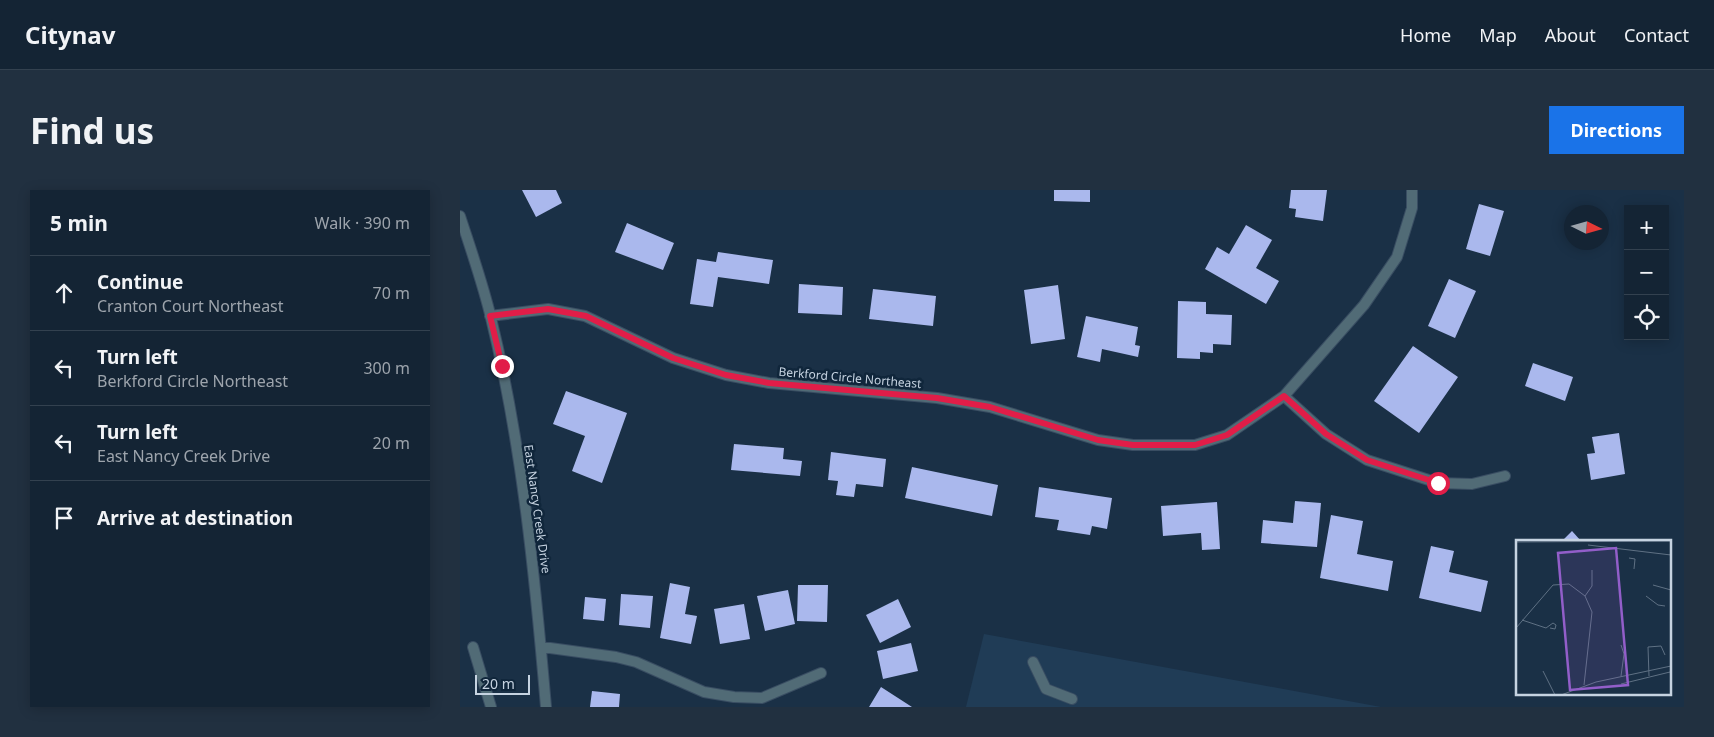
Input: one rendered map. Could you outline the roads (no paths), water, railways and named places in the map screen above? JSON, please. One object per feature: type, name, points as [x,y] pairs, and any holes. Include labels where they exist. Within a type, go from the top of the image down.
[{"type":"street","name":"Berkford Circle Northeast","points":[[490,316],[548,309],[586,316],[673,358],[726,375],[769,383],[937,398],[990,407],[1098,440],[1133,445],[1195,445],[1227,435],[1284,396],[1364,305],[1397,257],[1412,208],[1412,190]]},
{"type":"street","name":"East Nancy Creek Drive","points":[[460,216],[490,316],[504,376],[527,520],[546,707]]},
{"type":"street","points":[[1284,396],[1326,434],[1367,460],[1438,483],[1472,484],[1505,476]]},
{"type":"street","points":[[473,647],[491,707]]},
{"type":"street","points":[[541,648],[597,654],[636,662],[704,692],[734,697],[762,698],[821,673]]},
{"type":"street","points":[[1033,662],[1046,689],[1072,699]]}]
